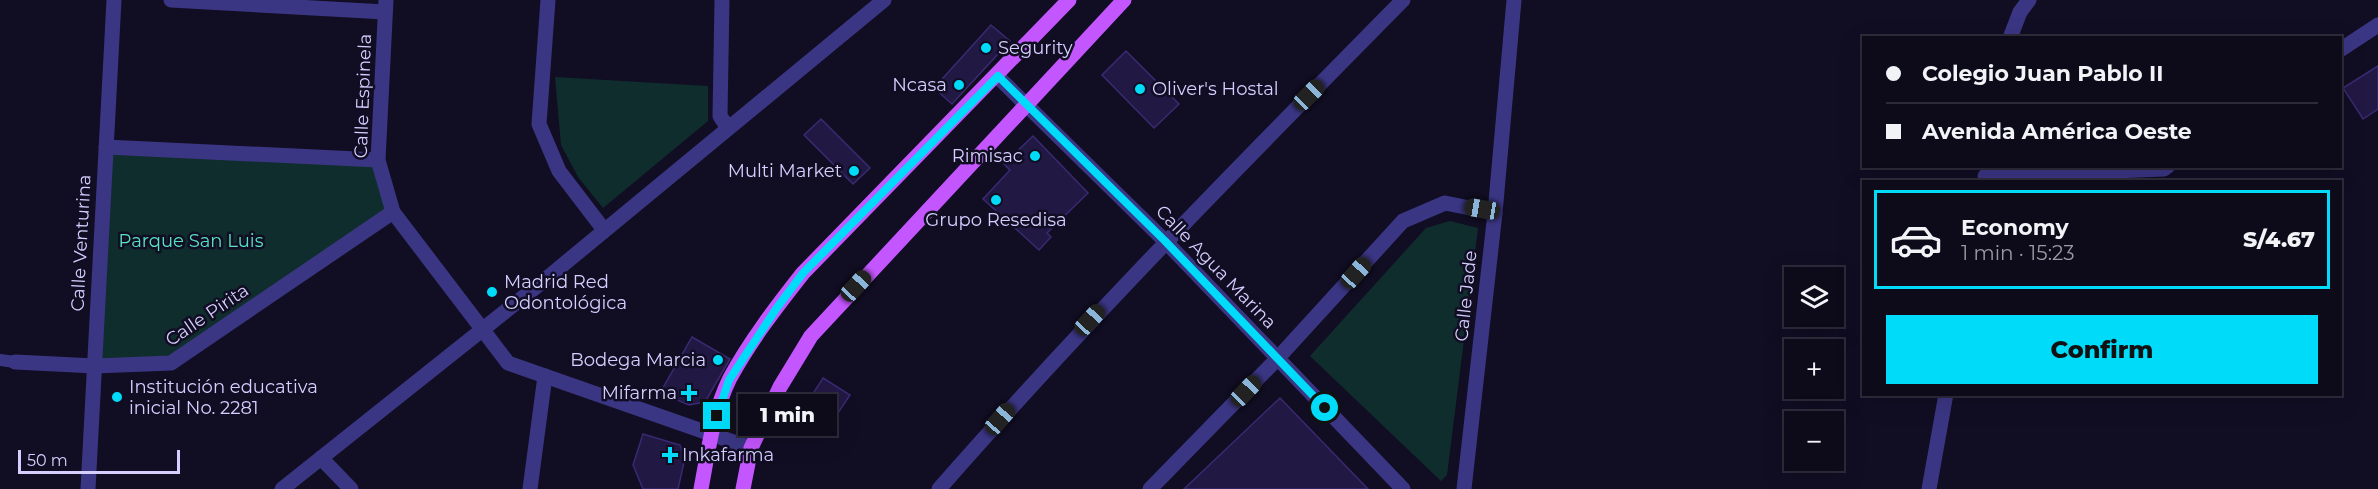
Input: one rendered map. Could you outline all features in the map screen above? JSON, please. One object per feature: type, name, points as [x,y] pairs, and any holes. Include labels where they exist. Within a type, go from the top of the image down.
[{"type":"main road","points":[[701,489],[711,434],[729,380],[803,273],[998,76],[1069,0]]},
{"type":"main road","points":[[743,489],[751,448],[780,387],[811,336],[1124,0]]},
{"type":"street","name":"Calle Venturina","points":[[88,489],[114,0]]},
{"type":"street","points":[[171,0],[385,6]]},
{"type":"street","points":[[548,0],[539,124],[559,171],[604,230]]},
{"type":"street","points":[[722,0],[720,116],[728,128]]},
{"type":"street","points":[[282,489],[481,330],[884,0]]},
{"type":"street","points":[[939,489],[1031,384],[1165,241],[1403,0]]},
{"type":"street","name":"Calle Jade","points":[[1464,489],[1495,213],[1514,0]]},
{"type":"street","points":[[2011,36],[2020,12],[2029,0]]},
{"type":"street","name":"Calle Espinela","points":[[385,6],[378,160],[393,212],[508,363],[751,448]]},
{"type":"street","points":[[2342,49],[2378,25]]},
{"type":"street","name":"Calle Agua Marina","points":[[998,76],[1024,105],[1165,241],[1403,489]]},
{"type":"street","points":[[106,147],[378,160]]},
{"type":"street","points":[[1985,175],[2165,168]]},
{"type":"street","points":[[1150,489],[1277,359],[1403,222],[1445,203],[1495,213]]},
{"type":"street","name":"Calle Pirita","points":[[8,361],[94,366],[171,363],[393,212]]},
{"type":"street","points":[[530,489],[545,376]]},
{"type":"street","points":[[1929,489],[1946,396]]},
{"type":"street","points":[[321,458],[351,489]]},
{"type":"green space","points":[[555,77],[708,86],[708,121],[603,208],[578,177],[561,145]]},
{"type":"green space","name":"Parque San Luis","points":[[106,147],[378,160],[393,212],[171,363],[95,366]]},
{"type":"green space","points":[[1450,221],[1478,228],[1447,475],[1441,481],[1310,356],[1426,228]]},
{"type":"building","points":[[991,25],[1010,41],[952,104],[934,88]]},
{"type":"building","name":"Oliver's Hostal","points":[[1126,51],[1179,104],[1154,128],[1102,75]]},
{"type":"building","points":[[2378,66],[2378,109],[2363,119],[2343,88]]},
{"type":"building","points":[[821,119],[870,168],[853,184],[804,135]]},
{"type":"building","points":[[1033,136],[1088,193],[1047,233],[1051,237],[1039,250],[983,199],[1010,170],[1004,164]]},
{"type":"building","points":[[692,337],[730,359],[705,402],[689,405],[660,393]]},
{"type":"building","points":[[823,378],[850,395],[826,431],[800,414]]},
{"type":"building","points":[[1280,398],[1368,489],[1184,489]]},
{"type":"building","points":[[643,434],[680,445],[685,458],[678,489],[643,489],[633,465]]},
{"type":"place","name":"Segurity","points":[[986,48]]},
{"type":"place","name":"Ncasa","points":[[959,85]]},
{"type":"place","name":"Oliver's Hostal","points":[[1140,89]]},
{"type":"place","name":"Rimisac","points":[[1035,156]]},
{"type":"place","name":"Multi Market","points":[[854,171]]},
{"type":"place","name":"Grupo Resedisa","points":[[996,200]]},
{"type":"place","name":"Madrid Red Odontológica","points":[[492,292]]},
{"type":"place","name":"Bodega Marcia","points":[[718,360]]},
{"type":"place","name":"Mifarma","points":[[689,393]]},
{"type":"place","name":"Institución educativa inicial No. 2281","points":[[117,397]]},
{"type":"place","name":"Inkafarma","points":[[670,455]]},
{"type":"route","points":[[717,416],[729,380],[803,273],[998,76],[1024,105],[1165,241],[1325,408]]}]
